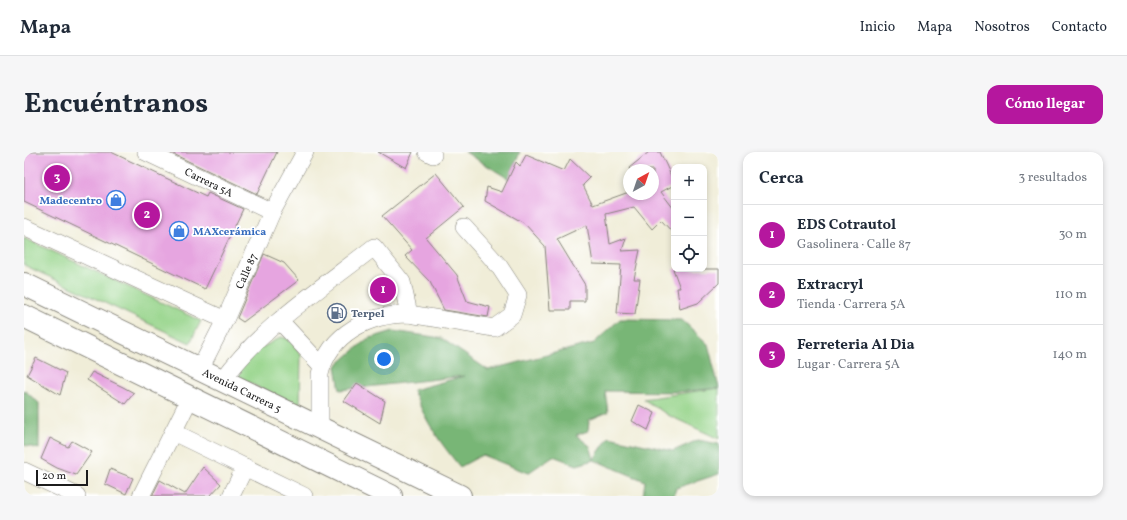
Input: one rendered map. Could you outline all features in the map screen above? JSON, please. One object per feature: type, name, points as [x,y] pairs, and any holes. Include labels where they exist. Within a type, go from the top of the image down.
[{"type":"main road","name":"Avenida Carrera 5","points":[[24,284],[460,496]]},
{"type":"main road","points":[[24,316],[391,496]]},
{"type":"street","name":"Carrera 5A","points":[[146,152],[272,212]]},
{"type":"street","name":"Calle 87","points":[[200,369],[225,320],[272,212],[305,152]]},
{"type":"street","points":[[24,227],[225,320]]},
{"type":"street","points":[[320,428],[320,374],[322,366],[333,346],[353,328],[374,318],[396,314],[409,314],[494,328],[512,315],[518,296],[499,266],[464,227]]},
{"type":"street","points":[[223,380],[236,361],[258,339],[374,247],[402,282],[409,314]]},
{"type":"street","points":[[280,321],[322,366]]},
{"type":"street","points":[[141,496],[190,398]]},
{"type":"street","points":[[173,432],[304,496]]},
{"type":"street","points":[[231,496],[245,468]]},
{"type":"street","points":[[24,471],[77,496]]},
{"type":"green space","points":[[465,152],[520,152],[509,179]]},
{"type":"green space","points":[[24,238],[201,321],[190,343],[24,265]]},
{"type":"green space","points":[[620,319],[682,320],[708,344],[719,388],[677,392],[605,391],[608,412],[589,420],[588,431],[576,435],[590,446],[594,459],[609,437],[673,451],[698,440],[719,444],[719,474],[676,488],[674,496],[643,496],[645,481],[594,460],[577,465],[553,456],[528,473],[482,455],[460,467],[433,430],[413,390],[464,376],[340,390],[336,366],[367,339],[393,331],[441,338],[488,370],[594,343]]},
{"type":"green space","points":[[281,337],[289,339],[301,354],[300,410],[224,369]]},
{"type":"green space","points":[[719,388],[719,439],[668,415],[643,399]]},
{"type":"green space","points":[[24,390],[39,403],[39,449],[24,445]]},
{"type":"building","points":[[24,152],[111,152],[206,197],[208,193],[243,209],[205,289],[24,202]]},
{"type":"building","points":[[169,152],[277,152],[257,194]]},
{"type":"building","points":[[378,152],[413,152],[406,168]]},
{"type":"building","points":[[649,152],[660,152],[671,176],[671,187],[661,192],[671,205],[671,231],[661,220],[652,229],[634,207],[606,214],[610,244],[626,238],[622,251],[640,250],[634,279],[640,279],[635,314],[617,313],[621,265],[593,264],[587,225],[557,239],[585,285],[585,301],[570,301],[570,310],[550,310],[545,246],[524,223],[485,201],[487,187],[502,192],[516,162],[520,166],[526,155],[564,171],[570,159],[590,178],[583,185],[593,205],[623,194],[623,200],[659,200],[659,164],[634,164]]},
{"type":"building","points":[[436,173],[464,207],[426,238],[457,275],[467,301],[490,307],[488,317],[444,310],[430,282],[405,256],[412,250],[382,216]]},
{"type":"building","points":[[264,254],[284,263],[299,280],[243,322],[237,318]]},
{"type":"building","points":[[707,269],[719,269],[719,283],[698,303],[680,309],[677,288],[680,288],[674,272],[707,272]]},
{"type":"building","points":[[36,358],[66,373],[60,395],[27,375]]},
{"type":"building","points":[[92,372],[134,393],[125,404],[87,380]]},
{"type":"building","points":[[357,383],[385,401],[380,423],[344,401]]},
{"type":"building","points":[[639,405],[655,413],[648,430],[632,421]]},
{"type":"building","points":[[50,438],[68,447],[72,441],[92,452],[76,475],[57,468],[41,459]]},
{"type":"building","points":[[203,467],[221,484],[210,496],[152,496],[160,480],[185,494]]},
{"type":"building","points":[[110,469],[133,478],[126,494],[105,484]]},
{"type":"place","name":"Ferreteria Al Dia","points":[[57,178]]},
{"type":"place","name":"Madecentro","points":[[116,200]]},
{"type":"place","name":"Extracryl","points":[[147,215]]},
{"type":"place","name":"MAXcerámica","points":[[179,231]]},
{"type":"place","name":"EDS Cotrautol","points":[[383,290]]},
{"type":"place","name":"Terpel","points":[[337,313]]}]
